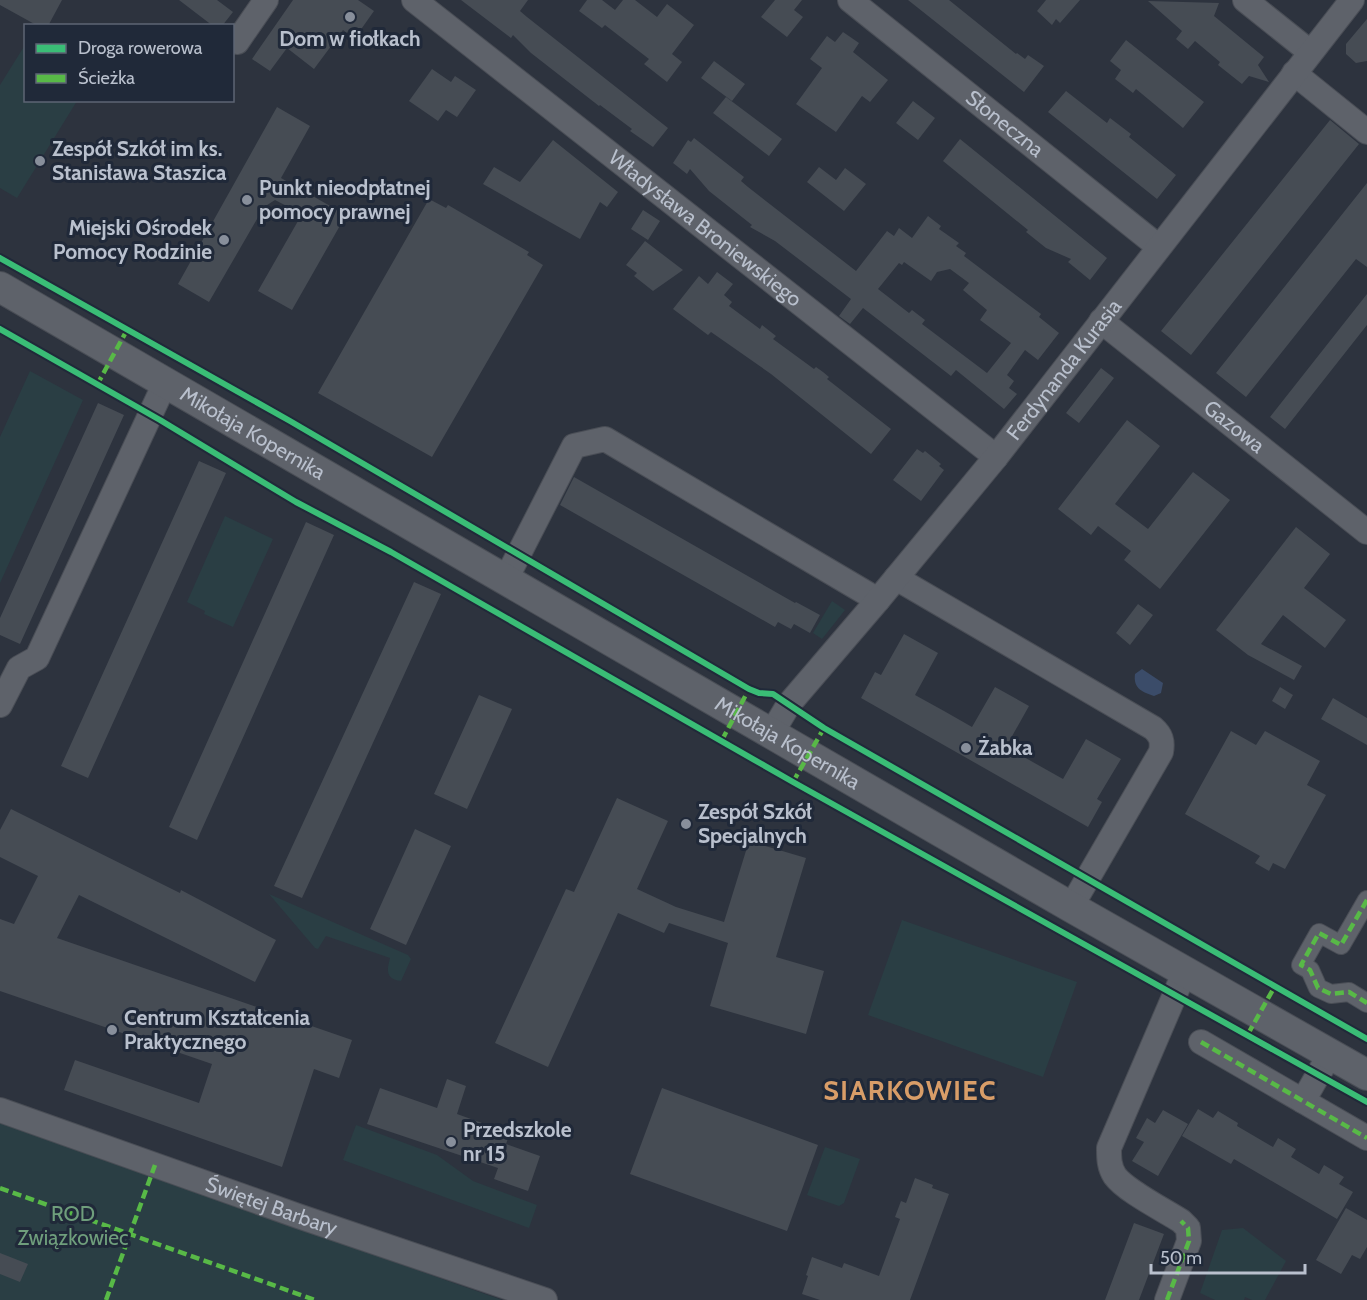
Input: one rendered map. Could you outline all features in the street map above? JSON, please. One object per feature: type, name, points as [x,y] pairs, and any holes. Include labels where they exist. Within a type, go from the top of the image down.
[{"type":"street","points":[[237,42],[266,0]]},
{"type":"street","name":"Władysława Broniewskiego","points":[[414,0],[996,457]]},
{"type":"street","name":"Słoneczna","points":[[850,0],[1159,247]]},
{"type":"street","points":[[1245,0],[1310,52]]},
{"type":"street","name":"Ferdynanda Kurasia","points":[[771,734],[789,704],[996,457],[1352,0]]},
{"type":"street","points":[[1294,73],[1367,132]]},
{"type":"street","name":"Mikołaja Kopernika","points":[[0,287],[1071,907],[1367,1075]]},
{"type":"street","name":"Gazowa","points":[[1101,321],[1367,532]]},
{"type":"street","points":[[0,705],[9,664],[37,658],[165,383]]},
{"type":"street","points":[[506,579],[574,446],[605,439],[878,600]]},
{"type":"street","points":[[896,578],[1160,734],[1161,752],[1071,907]]},
{"type":"street","points":[[1367,900],[1341,945],[1319,933],[1301,965],[1310,970],[1318,988],[1331,994],[1349,992],[1367,1002]]},
{"type":"street","points":[[1167,1300],[1189,1241],[1188,1228],[1181,1221],[1125,1186],[1115,1175],[1109,1162],[1109,1148],[1185,971]]},
{"type":"street","points":[[1201,1042],[1367,1138]]},
{"type":"street","points":[[1303,1101],[1330,1054]]},
{"type":"street","name":"Świętej Barbary","points":[[0,1110],[298,1216],[545,1300]]},
{"type":"green space","points":[[24,47],[24,102],[76,102],[17,198],[0,188],[0,85]]},
{"type":"green space","points":[[30,371],[83,400],[0,583],[0,437]]},
{"type":"green space","points":[[225,516],[273,539],[233,627],[204,614],[205,611],[187,602]]},
{"type":"green space","points":[[832,601],[845,610],[822,639],[813,633]]},
{"type":"green space","points":[[269,894],[408,955],[411,959],[401,981],[392,978],[388,973],[390,958],[326,936],[318,949],[315,948]]},
{"type":"green space","points":[[902,920],[1077,982],[1043,1077],[868,1015]]},
{"type":"green space","name":"ROD Związkowiec","points":[[0,1123],[502,1300],[0,1300]]},
{"type":"green space","points":[[356,1125],[437,1155],[473,1181],[537,1205],[529,1228],[343,1160]]},
{"type":"green space","points":[[825,1147],[860,1159],[844,1203],[839,1206],[807,1195]]},
{"type":"green space","points":[[1243,1228],[1286,1261],[1265,1300],[1252,1300],[1245,1297],[1244,1300],[1215,1300],[1200,1293],[1222,1230]]},
{"type":"water","points":[[1142,669],[1163,683],[1161,693],[1154,696],[1137,686],[1135,674]]},
{"type":"building","points":[[0,0],[62,0],[49,24],[34,24],[0,5]]},
{"type":"building","points":[[179,0],[217,0],[233,12],[224,24],[210,24]]},
{"type":"building","points":[[293,0],[358,0],[374,11],[357,35],[349,29],[347,33],[343,30],[314,69],[287,48],[270,71],[252,59]]},
{"type":"building","points":[[461,0],[528,0],[520,11],[668,128],[653,147],[531,53],[513,35],[511,38]]},
{"type":"building","points":[[587,0],[602,0],[615,10],[623,0],[635,0],[657,17],[667,4],[694,25],[672,54],[682,62],[667,82],[644,64],[649,59],[605,25],[602,28],[579,11]]},
{"type":"building","points":[[775,0],[802,0],[794,10],[803,17],[787,37],[761,17]]},
{"type":"building","points":[[908,0],[949,0],[1016,54],[1025,59],[1028,55],[1044,66],[1024,92]]},
{"type":"building","points":[[1046,0],[1080,0],[1060,23],[1056,19],[1052,25],[1037,11]]},
{"type":"building","points":[[1148,1],[1219,3],[1214,16],[1264,57],[1258,65],[1269,82],[1249,76],[1242,84],[1218,65],[1220,62],[1195,41],[1188,49],[1176,39],[1182,31]]},
{"type":"building","points":[[1367,19],[1367,61],[1356,63],[1346,54],[1346,44]]},
{"type":"building","points":[[843,32],[859,43],[853,52],[888,80],[870,102],[862,96],[836,132],[796,104],[822,68],[810,59],[827,36],[835,42]]},
{"type":"building","points":[[1126,40],[1204,102],[1183,128],[1136,89],[1133,93],[1115,79],[1121,70],[1110,61]]},
{"type":"building","points":[[714,61],[745,84],[732,101],[701,78]]},
{"type":"building","points":[[432,69],[451,82],[455,76],[476,90],[457,117],[446,110],[438,121],[409,101]]},
{"type":"building","points":[[1066,91],[1107,123],[1110,118],[1131,134],[1129,137],[1176,175],[1157,199],[1048,112]]},
{"type":"building","points":[[726,97],[782,139],[769,156],[713,113]]},
{"type":"building","points":[[913,101],[935,118],[918,140],[896,123]]},
{"type":"building","points":[[277,107],[310,126],[281,178],[346,215],[292,310],[258,291],[302,214],[275,200],[264,207],[209,302],[178,284]]},
{"type":"building","points":[[1330,120],[1359,144],[1191,355],[1161,331]]},
{"type":"building","points":[[694,138],[744,177],[741,181],[748,187],[856,271],[887,231],[894,236],[899,228],[912,238],[928,216],[941,226],[939,229],[959,243],[956,246],[966,253],[964,256],[1041,314],[1039,317],[1059,333],[1038,360],[1025,350],[1007,375],[1014,381],[1009,388],[1017,394],[1004,409],[956,370],[951,376],[863,308],[850,324],[839,316],[851,299],[775,241],[750,227],[752,225],[709,191],[690,169],[687,174],[673,163],[688,140],[691,142]],"holes":[[[904,262],[931,281],[937,272],[950,269],[969,283],[963,290],[987,310],[980,320],[1011,343],[987,373],[922,324],[925,320],[912,310],[909,313],[878,289],[899,263],[902,265]]]},
{"type":"building","points":[[960,139],[1107,258],[1090,280],[1068,262],[1071,259],[1046,248],[1026,232],[1028,230],[943,161]]},
{"type":"building","points":[[553,140],[618,192],[607,207],[600,202],[580,239],[483,184],[494,167],[520,182]]},
{"type":"building","points":[[819,167],[836,180],[845,168],[866,184],[844,211],[807,182]]},
{"type":"building","points":[[1367,183],[1367,267],[1356,259],[1246,397],[1216,373]]},
{"type":"building","points":[[429,199],[446,208],[448,205],[529,252],[527,255],[543,265],[432,457],[318,393]]},
{"type":"building","points":[[643,210],[660,221],[648,240],[631,229]]},
{"type":"building","points":[[645,241],[683,270],[653,291],[634,276],[637,273],[626,265]]},
{"type":"building","points":[[717,272],[733,284],[724,295],[732,302],[729,306],[760,329],[762,325],[776,336],[773,339],[814,369],[816,367],[823,372],[829,377],[827,379],[891,429],[871,454],[771,374],[711,332],[708,335],[673,309],[699,276],[708,284]]},
{"type":"building","points":[[1367,294],[1367,325],[1285,429],[1270,417]]},
{"type":"building","points":[[1101,368],[1114,378],[1079,423],[1066,413]]},
{"type":"building","points":[[98,403],[124,415],[20,644],[0,635],[0,618]]},
{"type":"building","points":[[1127,420],[1160,446],[1115,504],[1148,529],[1193,472],[1230,500],[1160,589],[1124,560],[1131,551],[1098,526],[1091,535],[1058,509]]},
{"type":"building","points":[[917,449],[923,453],[925,451],[941,464],[939,466],[944,470],[921,501],[893,480]]},
{"type":"building","points":[[199,461],[226,473],[88,778],[61,766]]},
{"type":"building","points":[[574,477],[820,615],[810,633],[794,624],[791,629],[778,622],[775,627],[560,505]]},
{"type":"building","points":[[306,522],[334,535],[197,840],[169,827]]},
{"type":"building","points":[[1296,527],[1330,554],[1304,588],[1346,620],[1325,648],[1283,615],[1261,644],[1302,666],[1294,680],[1248,655],[1216,630]]},
{"type":"building","points":[[414,582],[441,594],[302,898],[274,886]]},
{"type":"building","points":[[1138,604],[1153,615],[1130,645],[1116,633]]},
{"type":"building","points":[[904,634],[938,653],[915,695],[972,727],[995,687],[1029,706],[1006,747],[1063,779],[1086,739],[1121,759],[1097,799],[1102,802],[1088,827],[861,698],[875,672],[881,675]]},
{"type":"building","points":[[1280,687],[1293,695],[1285,709],[1272,701]]},
{"type":"building","points":[[479,695],[512,709],[467,809],[434,794]]},
{"type":"building","points":[[1333,698],[1367,718],[1367,745],[1321,719]]},
{"type":"building","points":[[1231,731],[1256,745],[1265,731],[1320,761],[1307,785],[1326,795],[1285,869],[1273,863],[1269,871],[1255,863],[1260,856],[1185,814]]},
{"type":"building","points":[[617,798],[668,821],[637,889],[676,907],[724,922],[749,841],[806,858],[776,957],[824,971],[806,1034],[710,1006],[728,943],[669,923],[664,933],[618,913],[548,1067],[495,1043],[566,889],[574,892]]},
{"type":"building","points":[[11,809],[180,893],[181,890],[276,940],[255,982],[79,895],[57,938],[352,1040],[339,1078],[314,1069],[282,1167],[64,1090],[75,1060],[199,1103],[212,1064],[0,991],[0,919],[14,924],[38,876],[0,857],[0,830]]},
{"type":"building","points":[[415,829],[451,846],[406,945],[370,929]]},
{"type":"building","points":[[447,1079],[466,1086],[457,1114],[510,1133],[506,1144],[540,1156],[528,1191],[494,1179],[498,1168],[367,1124],[380,1088],[437,1108]]},
{"type":"building","points":[[662,1088],[818,1145],[787,1231],[630,1174]]},
{"type":"building","points":[[1198,1109],[1213,1118],[1218,1111],[1238,1123],[1237,1126],[1273,1147],[1278,1138],[1296,1149],[1291,1157],[1319,1174],[1324,1165],[1344,1177],[1339,1184],[1353,1192],[1337,1219],[1234,1159],[1231,1164],[1182,1136]]},
{"type":"building","points":[[1163,1110],[1188,1124],[1158,1176],[1132,1161],[1144,1142],[1136,1138],[1147,1118],[1155,1123]]},
{"type":"building","points":[[915,1178],[933,1185],[932,1188],[949,1194],[910,1300],[820,1300],[802,1294],[812,1257],[842,1268],[844,1263],[879,1276],[900,1219],[895,1217],[901,1201],[906,1203]]},
{"type":"building","points":[[1346,1208],[1367,1220],[1367,1247],[1360,1259],[1352,1255],[1341,1274],[1316,1260]]},
{"type":"building","points":[[1134,1223],[1164,1234],[1139,1300],[1105,1300]]},
{"type":"building","points":[[0,1253],[28,1264],[20,1282],[0,1274]]},
{"type":"marked path","points":[[97,385],[127,330]]},
{"type":"marked path","points":[[722,740],[749,689]]},
{"type":"marked path","points":[[793,782],[824,728]]},
{"type":"marked path","points":[[1367,900],[1341,945],[1319,933],[1301,965],[1310,970],[1318,988],[1331,994],[1349,992],[1367,1003]]},
{"type":"marked path","points":[[1248,1034],[1275,986]]},
{"type":"marked path","points":[[1201,1042],[1367,1138]]},
{"type":"marked path","points":[[106,1300],[155,1165]]},
{"type":"marked path","points":[[0,1188],[315,1300]]},
{"type":"marked path","points":[[1167,1300],[1189,1241],[1188,1228],[1181,1221]]},
{"type":"cycle path","points":[[0,258],[290,421],[749,689],[759,693],[773,694],[824,728],[1367,1039]]},
{"type":"cycle path","points":[[0,329],[160,420],[296,502],[391,552],[793,782],[1367,1102]]},
{"type":"place","name":"Dom w fiołkach","points":[[350,17]]},
{"type":"place","name":"Zespół Szkół im ks. Stanisława Staszica","points":[[40,161]]},
{"type":"place","name":"Punkt nieodpłatnej pomocy prawnej","points":[[247,200]]},
{"type":"place","name":"Miejski Ośrodek Pomocy Rodzinie","points":[[224,240]]},
{"type":"place","name":"Żabka","points":[[966,748]]},
{"type":"place","name":"Zespół Szkół Specjalnych","points":[[686,824]]},
{"type":"place","name":"Centrum Kształcenia Praktycznego","points":[[112,1030]]},
{"type":"place","name":"Przedszkole nr 15","points":[[451,1142]]},
{"type":"district","name":"SIARKOWIEC","points":[[910,1091]]}]
